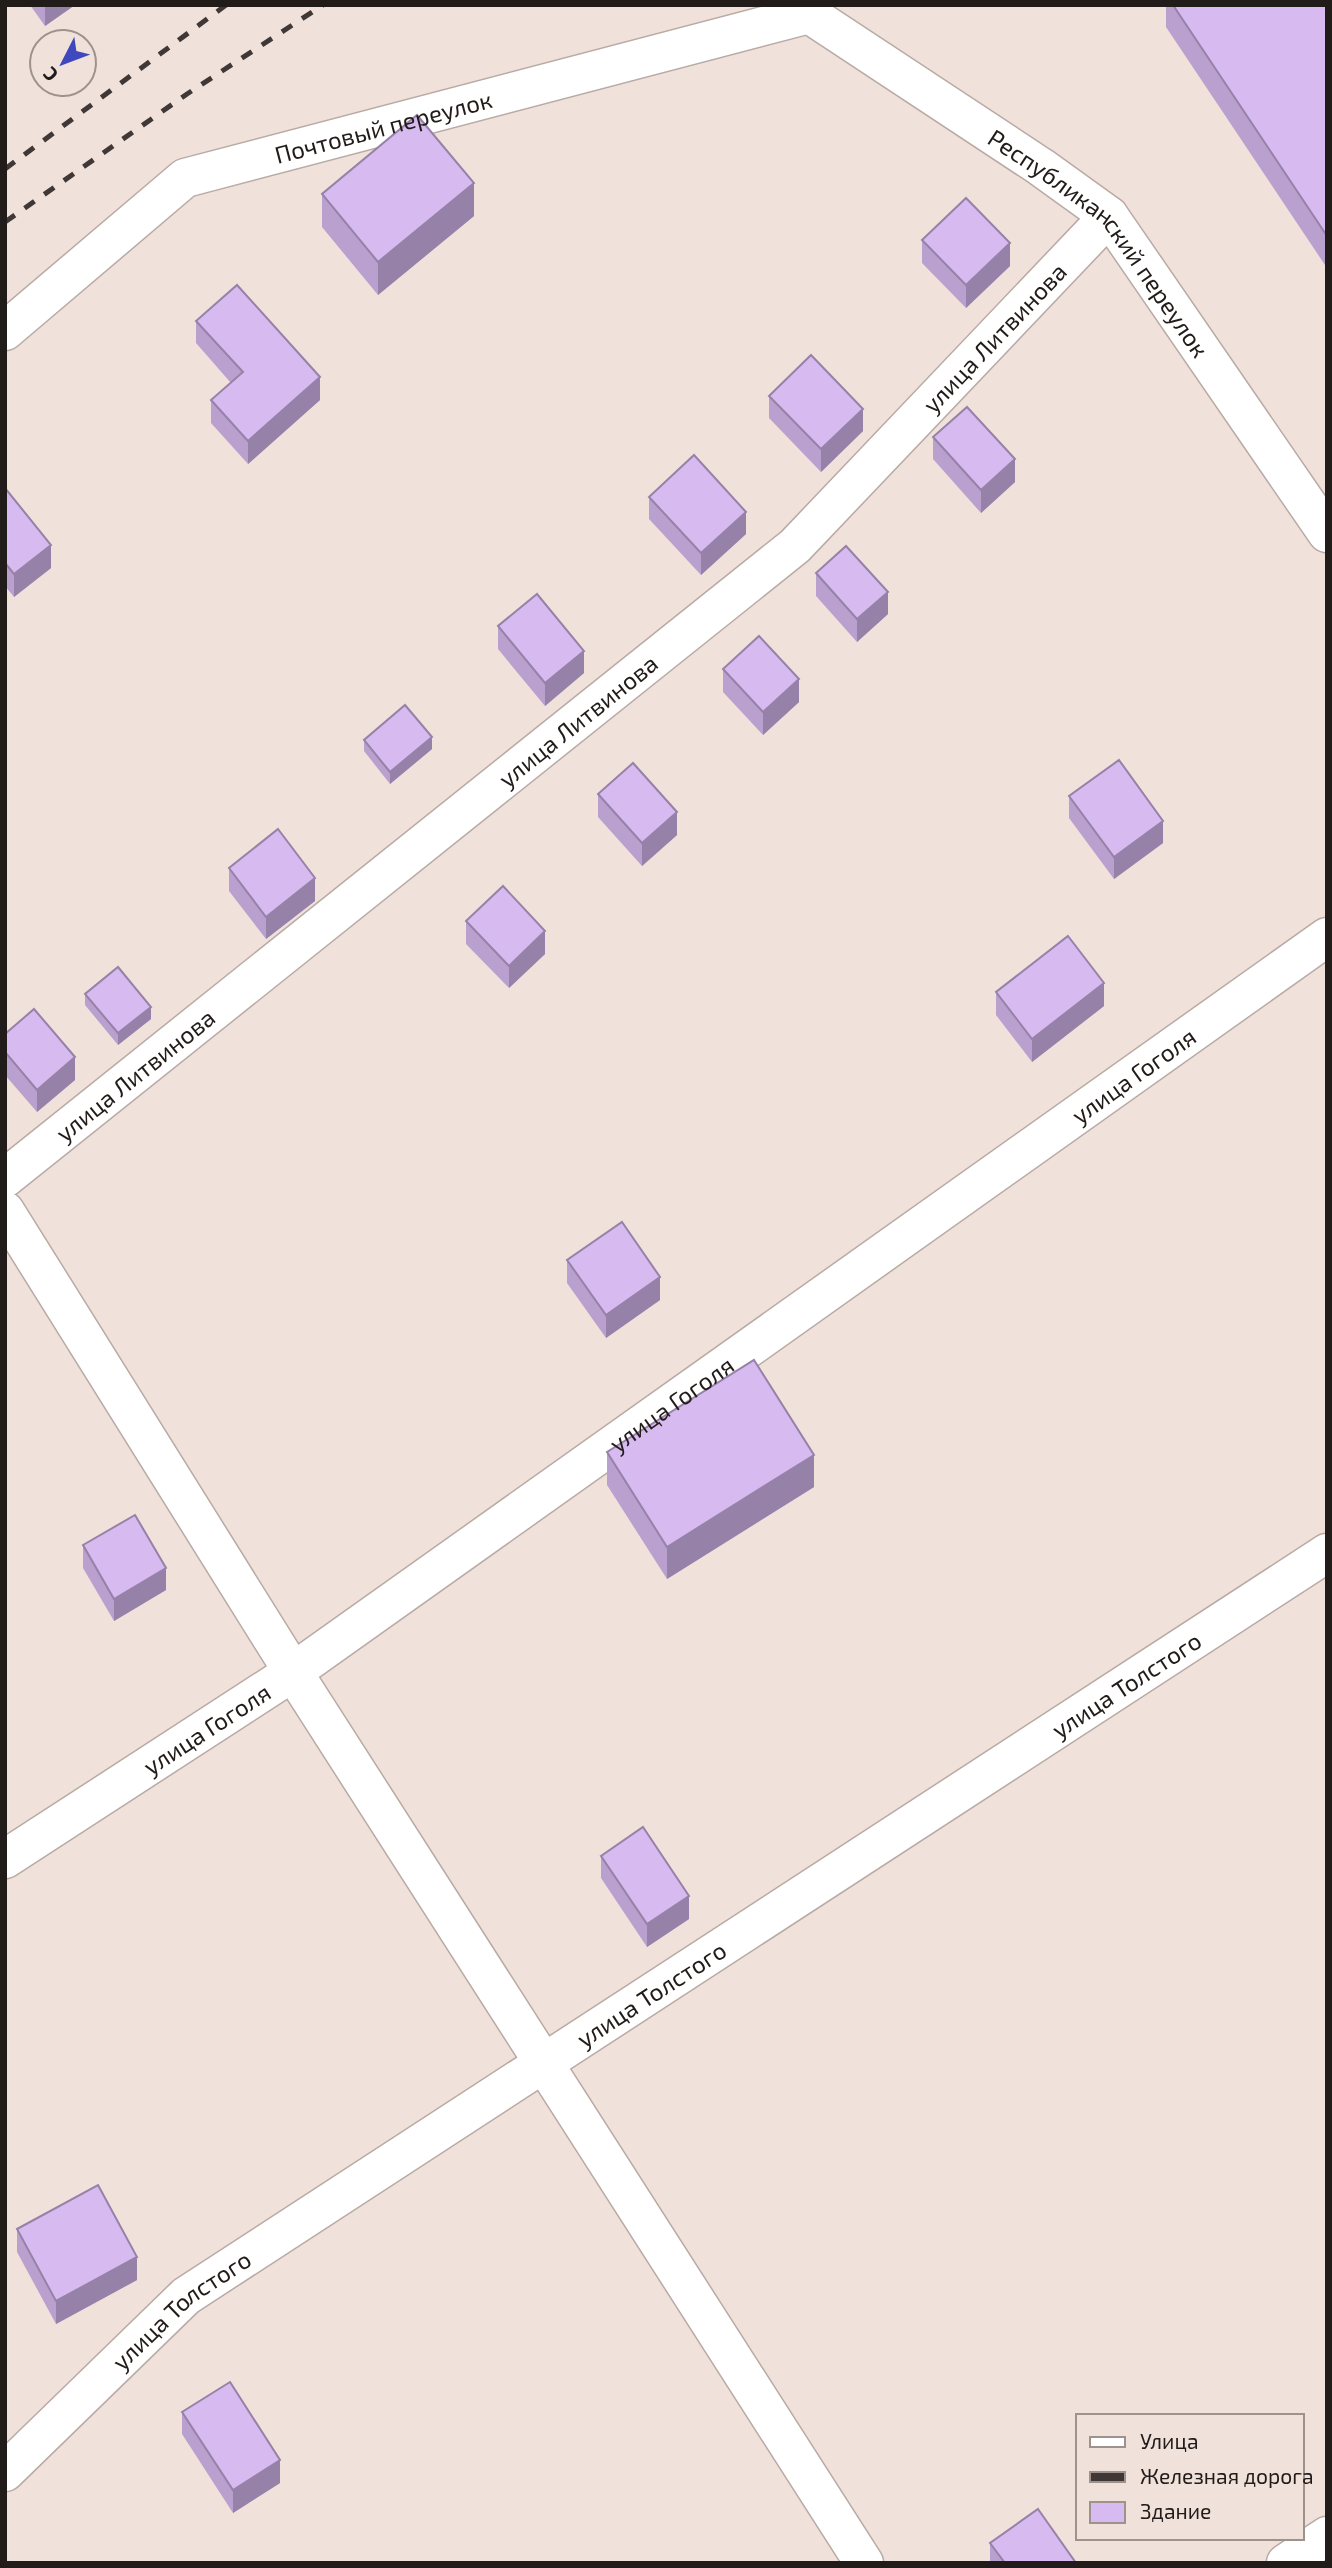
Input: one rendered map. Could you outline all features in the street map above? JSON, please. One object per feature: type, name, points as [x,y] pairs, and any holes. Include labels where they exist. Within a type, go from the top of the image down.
[{"type":"street","name":"Республиканский переулок","points":[[806,10],[1041,167],[1109,216],[1327,533]]},
{"type":"street","name":"Почтовый переулок","points":[[5,331],[185,178],[806,10]]},
{"type":"street","name":"улица Литвинова","points":[[5,1178],[795,546],[1109,216]]},
{"type":"street","name":"улица Гоголя","points":[[5,1859],[293,1672],[1327,937]]},
{"type":"street","points":[[5,1211],[293,1672],[864,2563]]},
{"type":"street","name":"улица Толстого","points":[[5,2472],[186,2296],[1327,1553]]},
{"type":"street","points":[[1286,2563],[1327,2536]]},
{"type":"building","points":[[1173,5],[1327,5],[1327,236]]},
{"type":"building","points":[[417,115],[474,183],[378,262],[322,194]]},
{"type":"building","points":[[966,198],[1010,243],[966,285],[922,240]]},
{"type":"building","points":[[237,285],[320,377],[248,441],[211,400],[243,372],[196,321]]},
{"type":"building","points":[[811,355],[863,409],[821,449],[769,396]]},
{"type":"building","points":[[967,407],[1015,459],[981,490],[933,437]]},
{"type":"building","points":[[694,455],[746,512],[701,553],[649,497]]},
{"type":"building","points":[[5,488],[51,545],[14,574],[5,563]]},
{"type":"building","points":[[846,546],[888,592],[857,619],[816,573]]},
{"type":"building","points":[[537,594],[584,651],[545,683],[498,626]]},
{"type":"building","points":[[759,636],[799,679],[763,712],[723,669]]},
{"type":"building","points":[[405,705],[432,737],[390,772],[364,740]]},
{"type":"building","points":[[1119,760],[1163,821],[1114,857],[1069,796]]},
{"type":"building","points":[[633,763],[677,812],[642,843],[598,794]]},
{"type":"building","points":[[278,829],[315,878],[266,917],[229,868]]},
{"type":"building","points":[[503,886],[545,931],[509,966],[466,921]]},
{"type":"building","points":[[1068,936],[1104,983],[1032,1039],[996,992]]},
{"type":"building","points":[[118,967],[151,1007],[118,1033],[85,994]]},
{"type":"building","points":[[34,1009],[75,1057],[37,1090],[5,1052],[5,1034]]},
{"type":"building","points":[[622,1222],[660,1277],[606,1315],[567,1260]]},
{"type":"building","points":[[754,1360],[814,1455],[667,1547],[607,1452]]},
{"type":"building","points":[[135,1515],[166,1568],[114,1599],[83,1545]]},
{"type":"building","points":[[643,1827],[689,1896],[647,1924],[601,1856]]},
{"type":"building","points":[[98,2185],[137,2257],[56,2301],[17,2229]]},
{"type":"building","points":[[230,2382],[280,2460],[233,2490],[182,2412]]},
{"type":"building","points":[[1038,2509],[1076,2563],[1005,2563],[990,2543]]},
{"type":"railway","points":[[5,169],[226,5]]},
{"type":"railway","points":[[5,222],[187,94],[323,5]]}]
